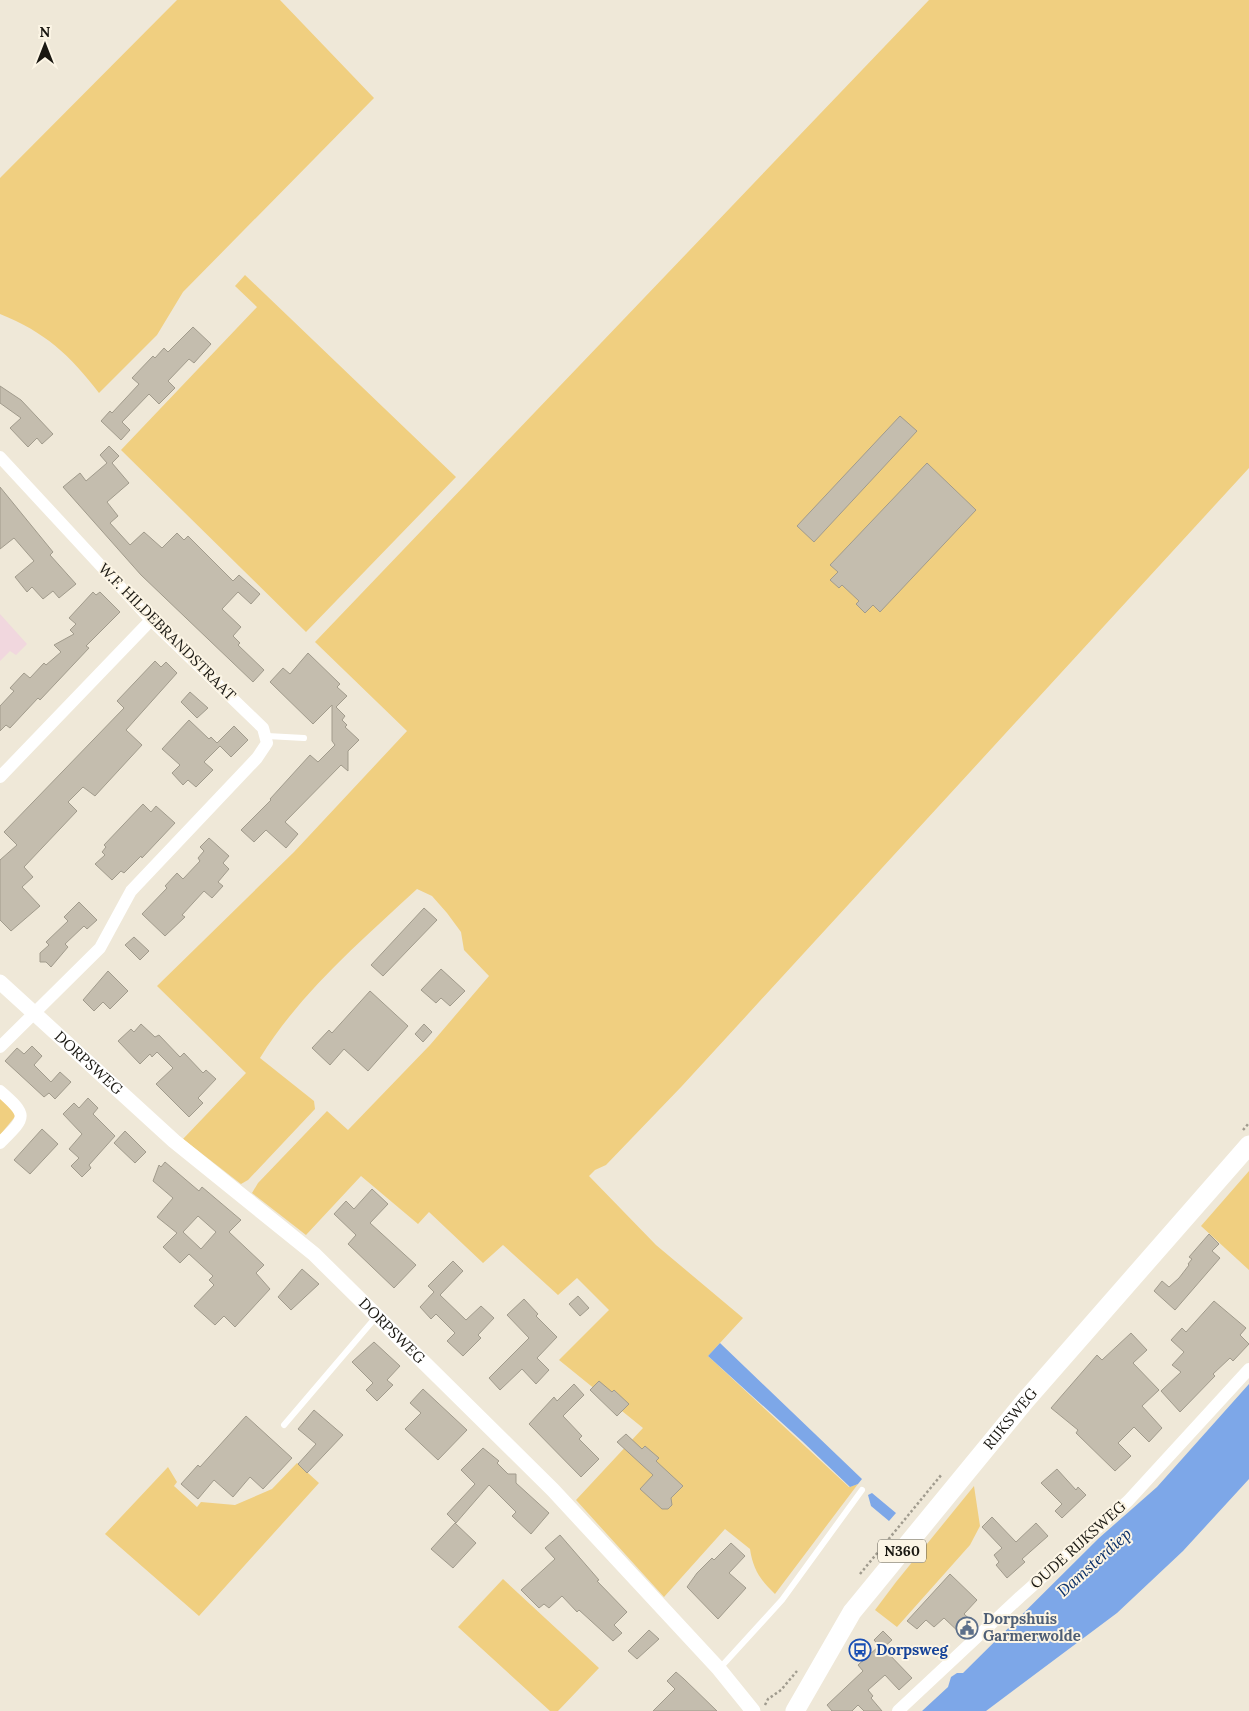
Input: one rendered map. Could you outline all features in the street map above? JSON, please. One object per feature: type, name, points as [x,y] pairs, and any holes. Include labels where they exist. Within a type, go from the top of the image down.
[{"type":"main road","name":"RIJKSWEG","points":[[795,1711],[852,1612],[1025,1401],[1249,1145]]},
{"type":"street","name":"W.F. HILDEBRANDSTRAAT","points":[[0,457],[151,620],[260,724],[267,736]]},
{"type":"street","points":[[0,777],[151,620]]},
{"type":"street","points":[[0,1047],[100,948],[131,891],[264,749],[267,736]]},
{"type":"street","name":"DORPSWEG","points":[[0,982],[174,1141],[314,1254],[552,1490],[719,1669],[753,1711]]},
{"type":"street","points":[[0,1090],[19,1107],[22,1116],[19,1124],[0,1143]]},
{"type":"street","name":"OUDE RIJKSWEG","points":[[898,1711],[1020,1597],[1128,1501],[1249,1370]]},
{"type":"lane","points":[[267,736],[304,738]]},
{"type":"lane","points":[[284,1425],[377,1316]]},
{"type":"lane","points":[[719,1669],[782,1600],[862,1490]]},
{"type":"path","points":[[762,1711],[768,1699],[781,1690],[793,1676]]},
{"type":"shaded area","points":[[177,0],[280,0],[374,98],[183,292],[157,335],[99,393],[78,367],[56,346],[16,321],[0,314],[0,178]]},
{"type":"shaded area","points":[[929,0],[1249,0],[1249,468],[682,1086],[606,1165],[595,1170],[589,1176],[656,1245],[743,1318],[708,1356],[849,1487],[858,1484],[775,1594],[758,1574],[750,1549],[725,1529],[664,1597],[576,1500],[643,1428],[559,1360],[609,1310],[577,1278],[558,1295],[503,1245],[483,1263],[429,1212],[418,1224],[361,1176],[306,1235],[252,1193],[258,1183],[327,1111],[348,1130],[430,1045],[489,976],[464,950],[461,932],[447,913],[432,896],[417,889],[332,969],[276,1034],[260,1058],[314,1101],[315,1109],[248,1180],[241,1184],[183,1139],[246,1073],[157,986],[294,852],[407,731],[315,642]]},
{"type":"shaded area","points":[[245,275],[456,477],[306,632],[121,450],[257,307],[235,286]]},
{"type":"shaded area","points":[[0,614],[27,644],[16,655],[10,651],[0,661]]},
{"type":"shaded area","points":[[0,1098],[18,1113],[0,1135]]},
{"type":"shaded area","points":[[1249,1171],[1249,1270],[1201,1226]]},
{"type":"shaded area","points":[[297,1463],[319,1483],[199,1616],[105,1534],[168,1467],[177,1482],[174,1486],[197,1507],[201,1502],[235,1505],[272,1489]]},
{"type":"shaded area","points":[[974,1486],[980,1526],[970,1545],[897,1627],[875,1610]]},
{"type":"shaded area","points":[[503,1579],[599,1668],[558,1711],[550,1711],[458,1627]]},
{"type":"water","points":[[720,1343],[862,1479],[858,1484],[850,1487],[708,1356]]},
{"type":"water","name":"Damsterdiep","points":[[1249,1384],[1249,1479],[1183,1551],[1117,1613],[986,1711],[922,1711],[948,1687],[951,1677],[957,1673],[963,1673],[1099,1538],[1157,1487]]},
{"type":"water","points":[[872,1493],[896,1513],[889,1521],[871,1506],[868,1495]]},
{"type":"building","points":[[193,327],[211,344],[194,363],[189,359],[168,381],[175,388],[159,404],[149,394],[122,422],[130,430],[121,440],[101,421],[110,411],[112,413],[139,384],[132,378],[153,356],[155,358],[164,348],[168,352]]},
{"type":"building","points":[[0,386],[21,400],[53,434],[42,444],[37,438],[28,447],[10,428],[21,418],[0,403]]},
{"type":"building","points":[[900,416],[917,431],[814,542],[797,526]]},
{"type":"building","points":[[109,446],[119,456],[112,463],[129,483],[107,502],[118,516],[110,523],[130,545],[144,532],[162,548],[177,533],[184,540],[188,536],[233,581],[239,575],[260,594],[251,604],[238,592],[222,609],[241,627],[233,636],[240,643],[238,645],[264,670],[253,682],[141,575],[63,487],[80,473],[86,481],[107,463],[100,455]]},
{"type":"building","points":[[927,463],[976,510],[880,612],[873,605],[865,613],[856,604],[859,601],[842,585],[839,588],[830,580],[838,572],[830,565]]},
{"type":"building","points":[[0,487],[53,552],[50,555],[76,584],[59,598],[53,591],[43,599],[32,587],[27,592],[15,577],[34,561],[14,538],[0,549]]},
{"type":"building","points":[[93,592],[96,595],[100,592],[120,612],[86,646],[89,648],[40,700],[38,698],[10,728],[6,725],[0,731],[0,706],[14,691],[10,688],[24,673],[30,678],[44,663],[46,665],[61,652],[54,645],[74,634],[70,630],[76,624],[69,618]]},
{"type":"building","points":[[308,653],[340,684],[337,687],[347,696],[336,707],[345,716],[342,720],[347,725],[345,727],[359,740],[348,751],[348,771],[341,765],[285,822],[298,834],[286,848],[266,830],[254,842],[241,830],[271,800],[310,755],[318,762],[335,745],[332,741],[332,705],[313,724],[270,682],[283,668],[290,674]]},
{"type":"building","points":[[155,661],[161,667],[166,662],[177,673],[126,730],[142,745],[95,796],[83,787],[68,802],[77,811],[24,867],[33,877],[22,887],[40,906],[11,931],[0,920],[0,860],[17,845],[4,832],[124,708],[117,701]]},
{"type":"building","points":[[190,692],[208,708],[197,718],[181,702]]},
{"type":"building","points":[[189,720],[209,739],[211,737],[217,743],[234,726],[248,740],[231,757],[220,746],[204,762],[213,770],[196,787],[188,780],[183,785],[172,773],[180,765],[162,749]]},
{"type":"building","points":[[143,804],[151,812],[156,806],[175,823],[142,858],[141,856],[124,873],[121,871],[112,880],[95,864],[105,855],[102,852],[106,847],[104,845]]},
{"type":"building","points":[[209,838],[229,856],[223,863],[229,869],[218,882],[223,886],[212,898],[204,891],[182,915],[185,917],[165,936],[142,914],[167,888],[165,886],[177,873],[183,879],[200,861],[198,858],[204,851],[200,847]]},
{"type":"building","points":[[79,902],[97,920],[87,929],[84,926],[65,944],[68,947],[51,967],[46,962],[40,962],[40,953],[49,945],[46,942],[68,921],[64,917]]},
{"type":"building","points":[[424,908],[437,920],[383,976],[371,965]]},
{"type":"building","points":[[134,937],[149,951],[140,960],[125,945]]},
{"type":"building","points":[[441,969],[465,991],[450,1006],[441,998],[436,1003],[421,990]]},
{"type":"building","points":[[108,971],[128,991],[110,1009],[103,1002],[94,1011],[83,1000]]},
{"type":"building","points":[[370,991],[408,1026],[368,1071],[344,1049],[330,1065],[312,1048],[329,1030],[332,1033]]},
{"type":"building","points":[[141,1024],[155,1037],[159,1035],[180,1057],[184,1053],[203,1073],[206,1070],[216,1079],[198,1098],[203,1103],[189,1117],[156,1084],[173,1068],[157,1052],[152,1057],[150,1054],[140,1064],[118,1041],[131,1029],[134,1032]]},
{"type":"building","points":[[424,1024],[432,1032],[423,1042],[415,1034]]},
{"type":"building","points":[[32,1046],[42,1056],[34,1065],[51,1082],[60,1072],[71,1082],[55,1099],[49,1093],[44,1097],[5,1061],[17,1048],[24,1054]]},
{"type":"building","points":[[88,1098],[98,1108],[93,1114],[115,1136],[89,1165],[91,1168],[82,1177],[71,1166],[79,1158],[69,1149],[82,1134],[63,1114],[74,1103],[79,1108]]},
{"type":"building","points":[[42,1129],[58,1144],[30,1174],[14,1160]]},
{"type":"building","points":[[125,1131],[146,1152],[135,1163],[114,1143]]},
{"type":"building","points":[[165,1162],[199,1191],[202,1187],[241,1220],[229,1232],[264,1265],[256,1273],[270,1289],[235,1327],[224,1316],[215,1325],[194,1306],[214,1285],[209,1280],[213,1276],[189,1254],[180,1263],[163,1247],[177,1233],[157,1217],[173,1198],[153,1181],[159,1165],[161,1167]],"holes":[[[198,1216],[216,1232],[201,1249],[183,1232]]]},
{"type":"building","points":[[372,1189],[388,1204],[370,1223],[416,1265],[394,1288],[348,1244],[356,1235],[334,1214],[346,1201],[354,1209]]},
{"type":"building","points":[[1209,1234],[1219,1244],[1212,1251],[1220,1258],[1175,1310],[1154,1291],[1162,1281],[1169,1287],[1179,1278],[1192,1259],[1189,1257]]},
{"type":"building","points":[[453,1261],[463,1271],[440,1295],[466,1320],[481,1306],[494,1318],[478,1335],[481,1338],[463,1356],[447,1341],[455,1333],[436,1314],[431,1319],[420,1307],[434,1292],[428,1286]]},
{"type":"building","points":[[302,1269],[319,1284],[291,1310],[278,1297]]},
{"type":"building","points":[[578,1296],[589,1308],[580,1316],[569,1304]]},
{"type":"building","points":[[524,1299],[538,1314],[536,1316],[557,1337],[537,1358],[549,1370],[536,1384],[522,1369],[500,1390],[489,1378],[529,1338],[507,1315]]},
{"type":"building","points":[[1214,1301],[1246,1328],[1240,1335],[1249,1344],[1233,1361],[1230,1358],[1213,1374],[1215,1376],[1180,1412],[1161,1391],[1181,1372],[1172,1365],[1184,1352],[1171,1340],[1182,1328],[1186,1332]]},
{"type":"building","points":[[1131,1333],[1147,1350],[1133,1363],[1159,1390],[1142,1406],[1162,1428],[1149,1442],[1134,1427],[1118,1443],[1131,1456],[1115,1471],[1076,1433],[1078,1430],[1051,1408],[1097,1355],[1102,1360]]},
{"type":"building","points":[[374,1342],[400,1366],[387,1380],[393,1385],[377,1401],[366,1390],[373,1383],[352,1362]]},
{"type":"building","points":[[599,1381],[612,1392],[614,1390],[629,1404],[617,1416],[590,1390]]},
{"type":"building","points":[[574,1384],[584,1395],[563,1416],[582,1436],[579,1439],[599,1459],[581,1477],[529,1424],[554,1397],[557,1401]]},
{"type":"building","points":[[423,1389],[467,1430],[438,1460],[405,1429],[421,1413],[410,1403]]},
{"type":"building","points":[[314,1410],[343,1435],[307,1473],[298,1464],[316,1444],[298,1429]]},
{"type":"building","points":[[246,1416],[292,1458],[263,1489],[250,1477],[233,1497],[214,1480],[198,1499],[181,1484],[198,1465],[200,1467]]},
{"type":"building","points":[[626,1434],[642,1449],[645,1446],[659,1458],[656,1461],[683,1486],[671,1498],[672,1505],[668,1509],[662,1509],[640,1489],[653,1475],[617,1442]]},
{"type":"building","points":[[483,1448],[499,1461],[497,1463],[508,1474],[516,1474],[516,1483],[549,1513],[531,1534],[512,1516],[516,1512],[489,1485],[456,1523],[447,1514],[475,1484],[461,1470]]},
{"type":"building","points":[[1057,1469],[1076,1490],[1078,1487],[1086,1495],[1062,1518],[1055,1511],[1062,1504],[1041,1483]]},
{"type":"building","points":[[992,1517],[1016,1542],[1036,1523],[1048,1536],[1022,1559],[1025,1562],[1007,1578],[996,1565],[999,1562],[994,1555],[1002,1548],[982,1527]]},
{"type":"building","points":[[455,1523],[476,1543],[453,1568],[431,1549]]},
{"type":"building","points":[[560,1535],[599,1580],[597,1581],[627,1612],[614,1625],[622,1633],[613,1641],[579,1610],[577,1612],[562,1596],[549,1608],[544,1604],[539,1608],[521,1590],[555,1559],[545,1548]]},
{"type":"building","points":[[731,1543],[745,1556],[729,1573],[746,1588],[718,1619],[687,1587],[697,1573],[712,1558],[714,1560]]},
{"type":"building","points":[[950,1574],[977,1600],[964,1614],[974,1623],[963,1636],[944,1618],[934,1627],[926,1620],[917,1629],[907,1621]]},
{"type":"building","points":[[649,1630],[659,1639],[637,1659],[628,1651]]},
{"type":"building","points":[[883,1631],[892,1640],[883,1648],[912,1678],[899,1690],[885,1675],[868,1690],[873,1696],[871,1698],[882,1711],[864,1711],[858,1705],[852,1711],[832,1711],[827,1705],[863,1671],[858,1665],[879,1646],[874,1640]]},
{"type":"building","points":[[676,1672],[717,1711],[653,1711],[675,1689],[667,1681]]},
{"type":"place","name":"Dorpshuis Garmerwolde","points":[[967,1628]]},
{"type":"place","name":"Dorpsweg","points":[[860,1650]]}]
